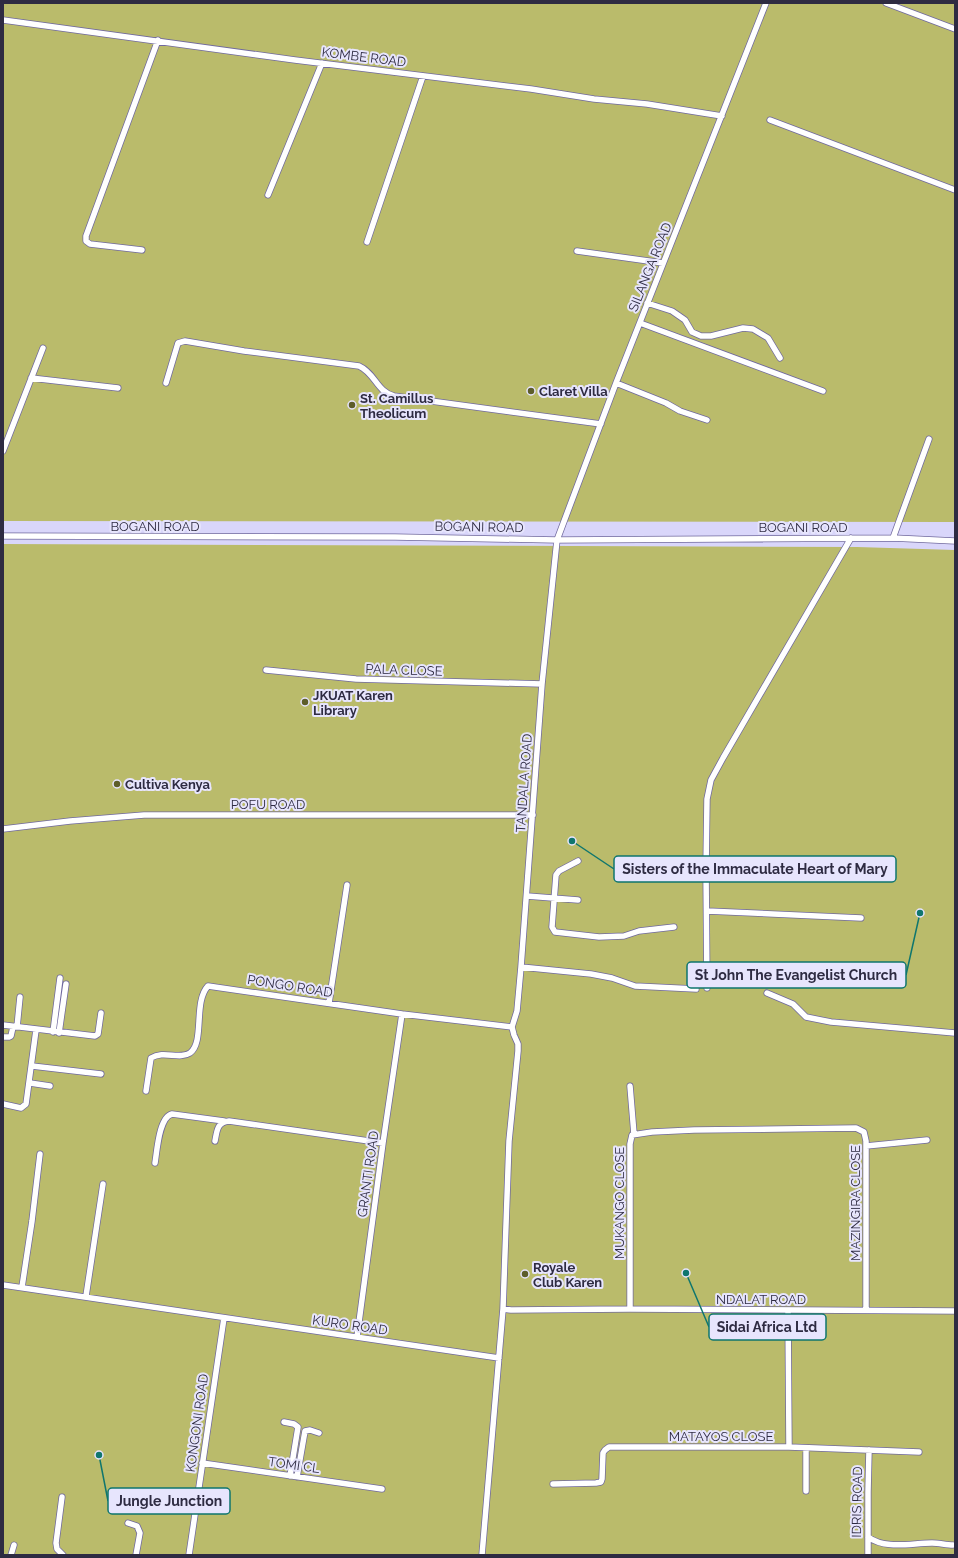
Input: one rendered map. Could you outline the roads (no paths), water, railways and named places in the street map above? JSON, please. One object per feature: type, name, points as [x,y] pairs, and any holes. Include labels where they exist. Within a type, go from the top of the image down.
[{"type":"street","name":"SILANGA ROAD","points":[[557,540],[647,303],[766,3]]},
{"type":"street","points":[[886,3],[955,29]]},
{"type":"street","name":"KOMBE ROAD","points":[[3,20],[594,99],[647,104],[722,116]]},
{"type":"street","points":[[142,250],[90,244],[86,241],[86,236],[158,40]]},
{"type":"street","points":[[268,195],[322,63]]},
{"type":"street","points":[[367,242],[423,76]]},
{"type":"street","points":[[770,120],[955,190]]},
{"type":"street","points":[[577,251],[664,263]]},
{"type":"street","points":[[647,303],[672,311],[685,320],[692,332],[701,336],[711,336],[743,328],[753,329],[768,338],[780,358]]},
{"type":"street","points":[[640,323],[823,391]]},
{"type":"street","points":[[166,383],[178,343],[185,341],[244,351],[359,366],[369,372],[382,390],[394,396],[601,424]]},
{"type":"street","points":[[3,451],[43,348]]},
{"type":"street","points":[[31,378],[118,388]]},
{"type":"street","points":[[616,383],[666,403],[680,411],[707,420]]},
{"type":"street","points":[[893,538],[929,439]]},
{"type":"street","name":"BOGANI ROAD","points":[[3,536],[379,537],[557,540],[893,538],[955,541]]},
{"type":"street","points":[[707,988],[707,799],[711,780],[851,538]]},
{"type":"street","name":"TANDALA ROAD","points":[[512,1027],[517,1011],[534,815],[542,684],[557,540]]},
{"type":"street","name":"PALA CLOSE","points":[[266,670],[356,679],[542,684]]},
{"type":"street","name":"POFU ROAD","points":[[3,829],[70,821],[144,815],[534,815]]},
{"type":"street","points":[[578,861],[559,871],[556,875],[552,927],[555,932],[599,937],[624,936],[639,931],[674,927]]},
{"type":"street","points":[[329,1003],[347,885]]},
{"type":"street","points":[[527,896],[578,900]]},
{"type":"street","points":[[707,912],[861,918]]},
{"type":"street","points":[[521,967],[591,974],[612,978],[635,986],[696,989]]},
{"type":"street","points":[[56,1032],[60,978]]},
{"type":"street","points":[[56,1032],[66,984]]},
{"type":"street","name":"PONGO ROAD","points":[[146,1091],[151,1058],[161,1054],[189,1054],[196,1046],[202,996],[208,986],[402,1014],[512,1027]]},
{"type":"street","points":[[766,993],[793,1004],[806,1017],[831,1022],[955,1033]]},
{"type":"street","points":[[3,1037],[10,1038],[15,1027],[20,997]]},
{"type":"street","points":[[3,1025],[97,1036],[101,1013]]},
{"type":"street","name":"GRANTI ROAD","points":[[357,1337],[402,1014]]},
{"type":"street","points":[[482,1555],[503,1309],[510,1141],[518,1051],[518,1044],[512,1027]]},
{"type":"street","points":[[3,1104],[21,1108],[26,1104],[36,1030]]},
{"type":"street","points":[[32,1066],[101,1074]]},
{"type":"street","points":[[30,1083],[50,1086]]},
{"type":"street","points":[[630,1086],[634,1134]]},
{"type":"street","points":[[155,1163],[162,1122],[167,1116],[172,1114],[303,1130],[383,1143]]},
{"type":"street","points":[[215,1141],[219,1126],[224,1121]]},
{"type":"street","name":"MUKANGO CLOSE","points":[[630,1309],[631,1137],[634,1134],[694,1130],[781,1128]]},
{"type":"street","name":"MAZINGIRA CLOSE","points":[[781,1128],[856,1128],[864,1132],[866,1146],[866,1310]]},
{"type":"street","points":[[866,1146],[927,1140]]},
{"type":"street","points":[[22,1288],[40,1154]]},
{"type":"street","points":[[86,1296],[103,1184]]},
{"type":"street","name":"KURO ROAD","points":[[3,1285],[86,1296],[224,1318],[499,1358]]},
{"type":"street","name":"NDALAT ROAD","points":[[503,1309],[955,1311]]},
{"type":"street","points":[[788,1310],[789,1448]]},
{"type":"street","name":"KONGONI ROAD","points":[[189,1555],[224,1318]]},
{"type":"street","points":[[284,1422],[294,1424],[298,1427],[290,1476]]},
{"type":"street","points":[[297,1477],[305,1431],[310,1430],[319,1433]]},
{"type":"street","name":"MATAYOS CLOSE","points":[[553,1484],[601,1482],[603,1453],[609,1448],[806,1448],[919,1452]]},
{"type":"street","points":[[806,1448],[806,1491]]},
{"type":"street","name":"IDRIS ROAD","points":[[868,1555],[870,1450]]},
{"type":"street","name":"TOMI CL","points":[[202,1463],[382,1489]]},
{"type":"street","points":[[62,1497],[56,1543],[57,1549],[63,1555]]},
{"type":"street","points":[[128,1524],[137,1526],[140,1532],[136,1555]]},
{"type":"street","points":[[868,1537],[875,1542],[882,1544],[906,1545],[932,1543],[953,1545]]},
{"type":"street","points":[[11,1555],[14,1545]]},
{"type":"place","name":"Claret Villa","points":[[531,391]]},
{"type":"place","name":"St. Camillus Theolicum","points":[[352,405]]},
{"type":"place","name":"JKUAT Karen Library","points":[[305,702]]},
{"type":"place","name":"Cultiva Kenya","points":[[117,784]]},
{"type":"place","name":"Sisters of the Immaculate Heart of Mary","points":[[572,841]]},
{"type":"place","name":"St John The Evangelist Church","points":[[920,913]]},
{"type":"place","name":"Sidai Africa Ltd","points":[[686,1273]]},
{"type":"place","name":"Royale Club Karen","points":[[525,1274]]},
{"type":"place","name":"Jungle Junction","points":[[99,1455]]}]
